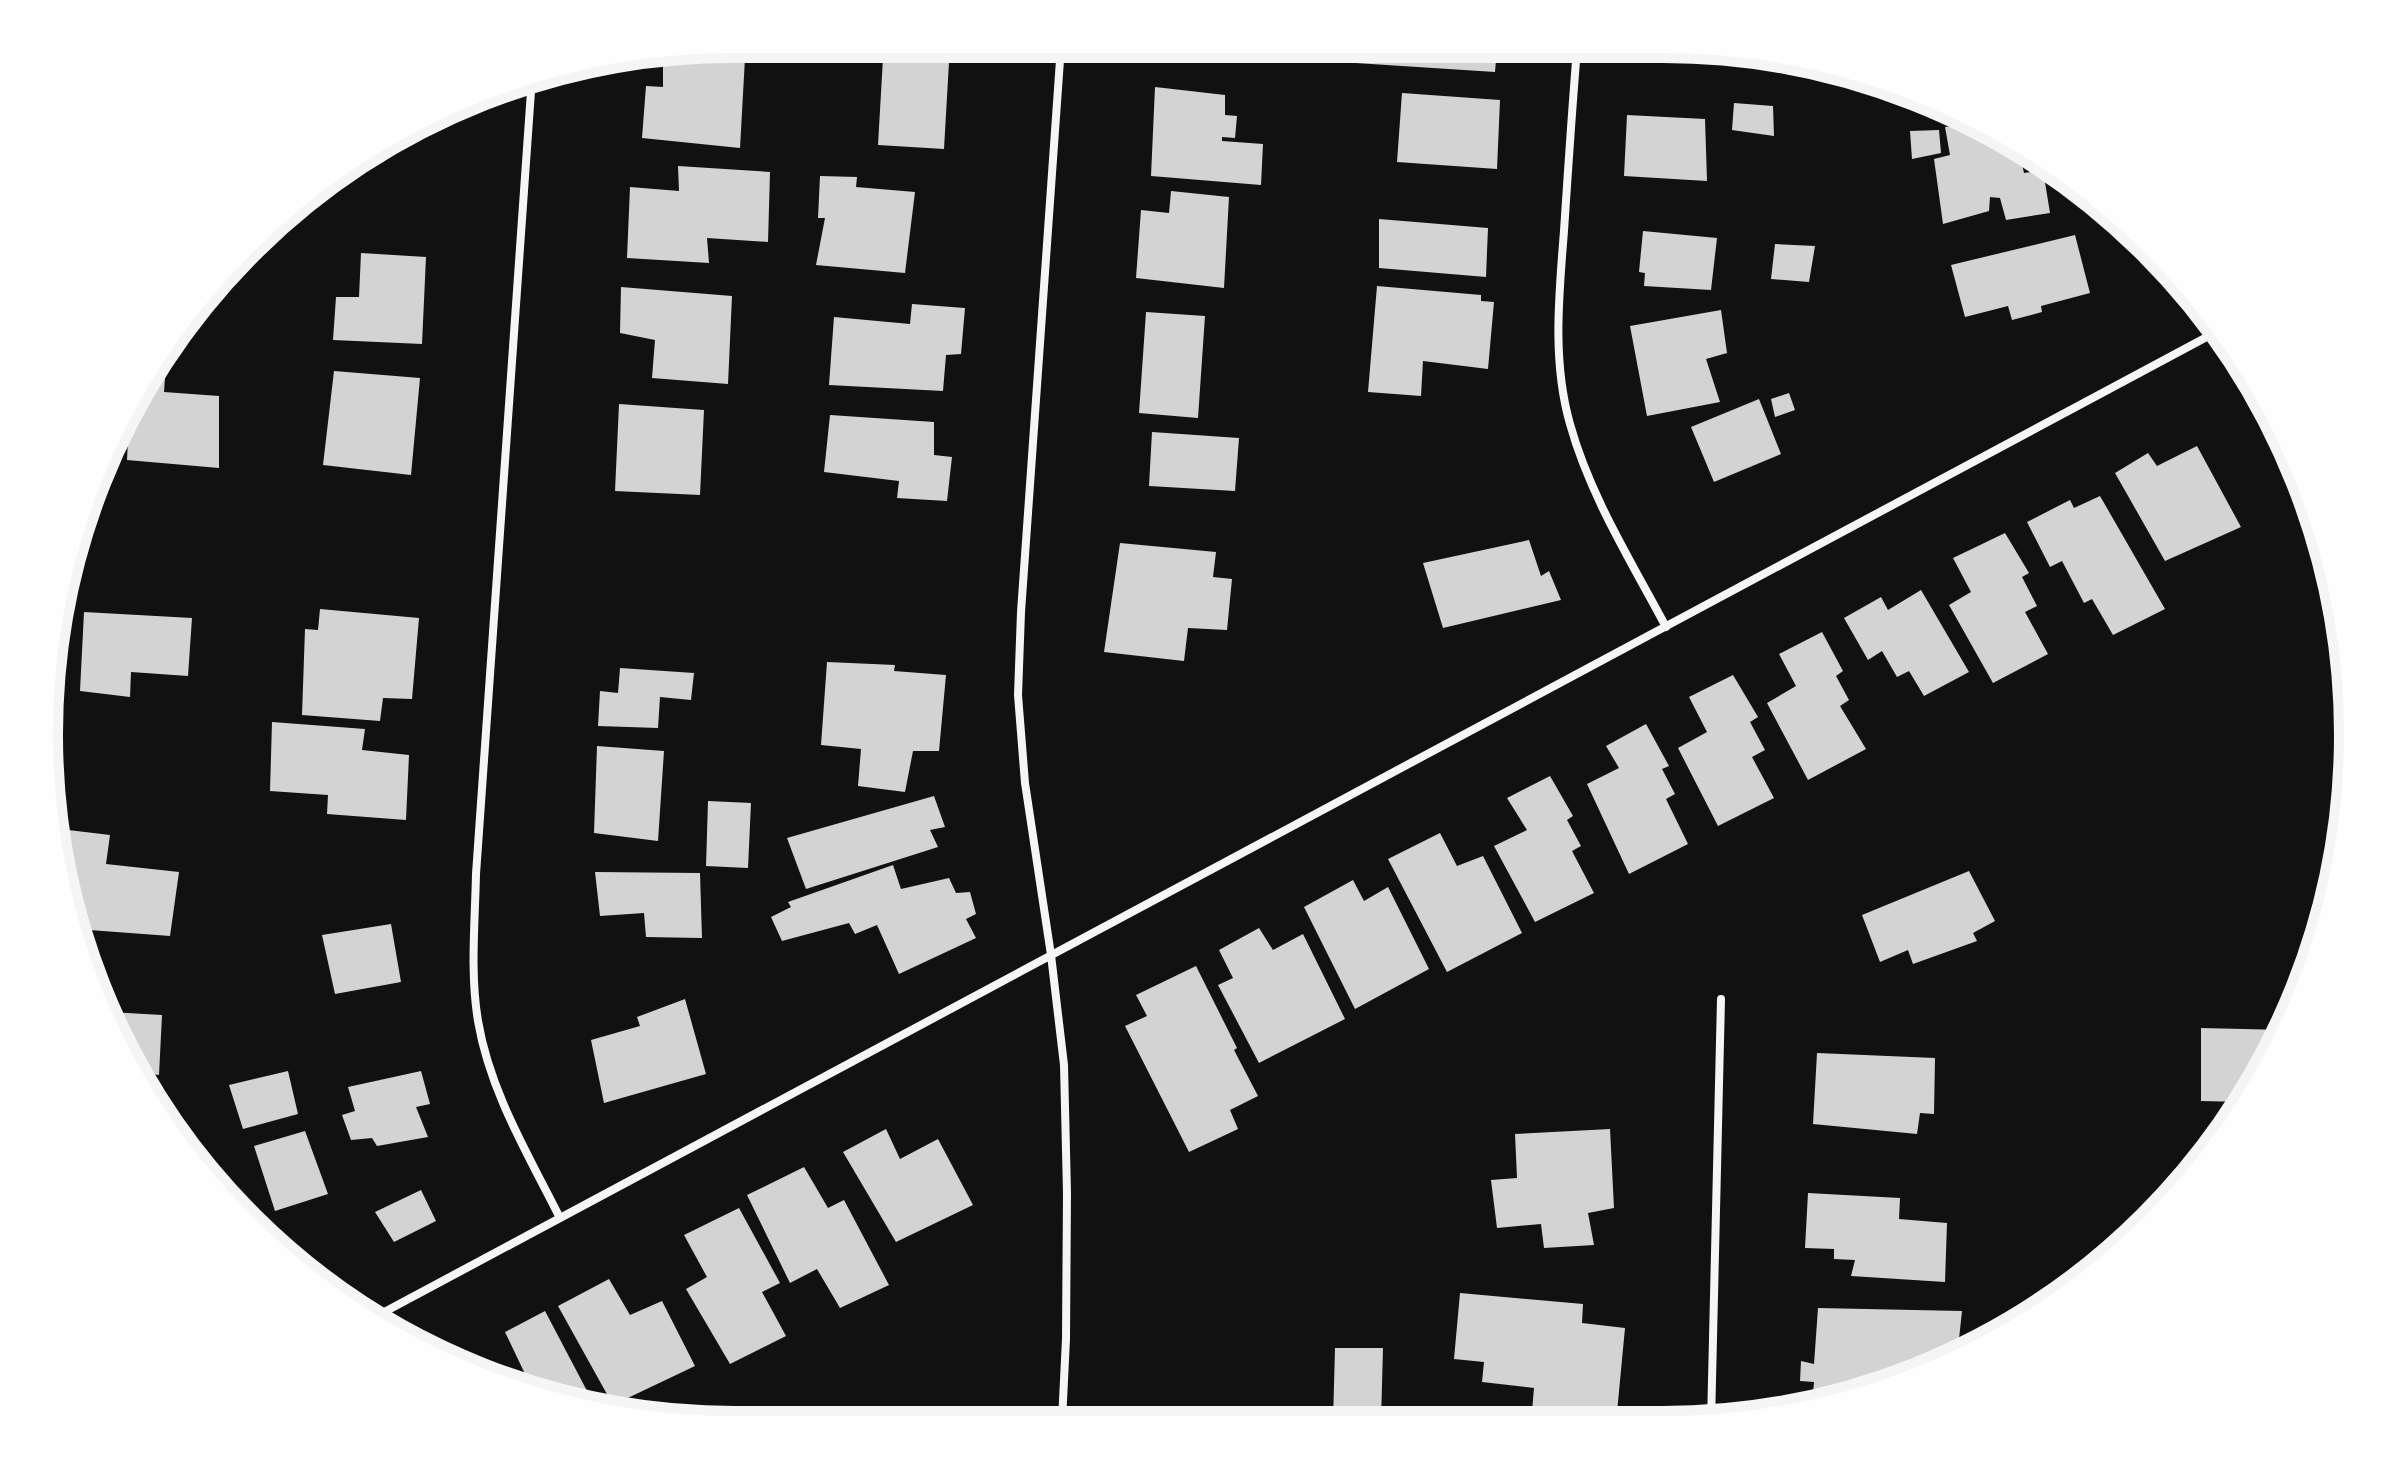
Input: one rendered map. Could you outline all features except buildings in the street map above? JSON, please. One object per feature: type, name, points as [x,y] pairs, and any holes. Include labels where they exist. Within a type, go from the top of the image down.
[{"type":"street","points":[[1060,58],[1022,596],[1018,695],[1025,783],[1064,1065],[1067,1193],[1062,1411]]},
{"type":"street","points":[[1576,58],[1558,354],[1569,421],[1582,463],[1666,627]]},
{"type":"street","points":[[531,90],[477,858],[473,975],[478,1021],[500,1099],[560,1218]]},
{"type":"street","points":[[384,1312],[2208,336]]},
{"type":"street","points":[[1711,1410],[1721,999]]}]
